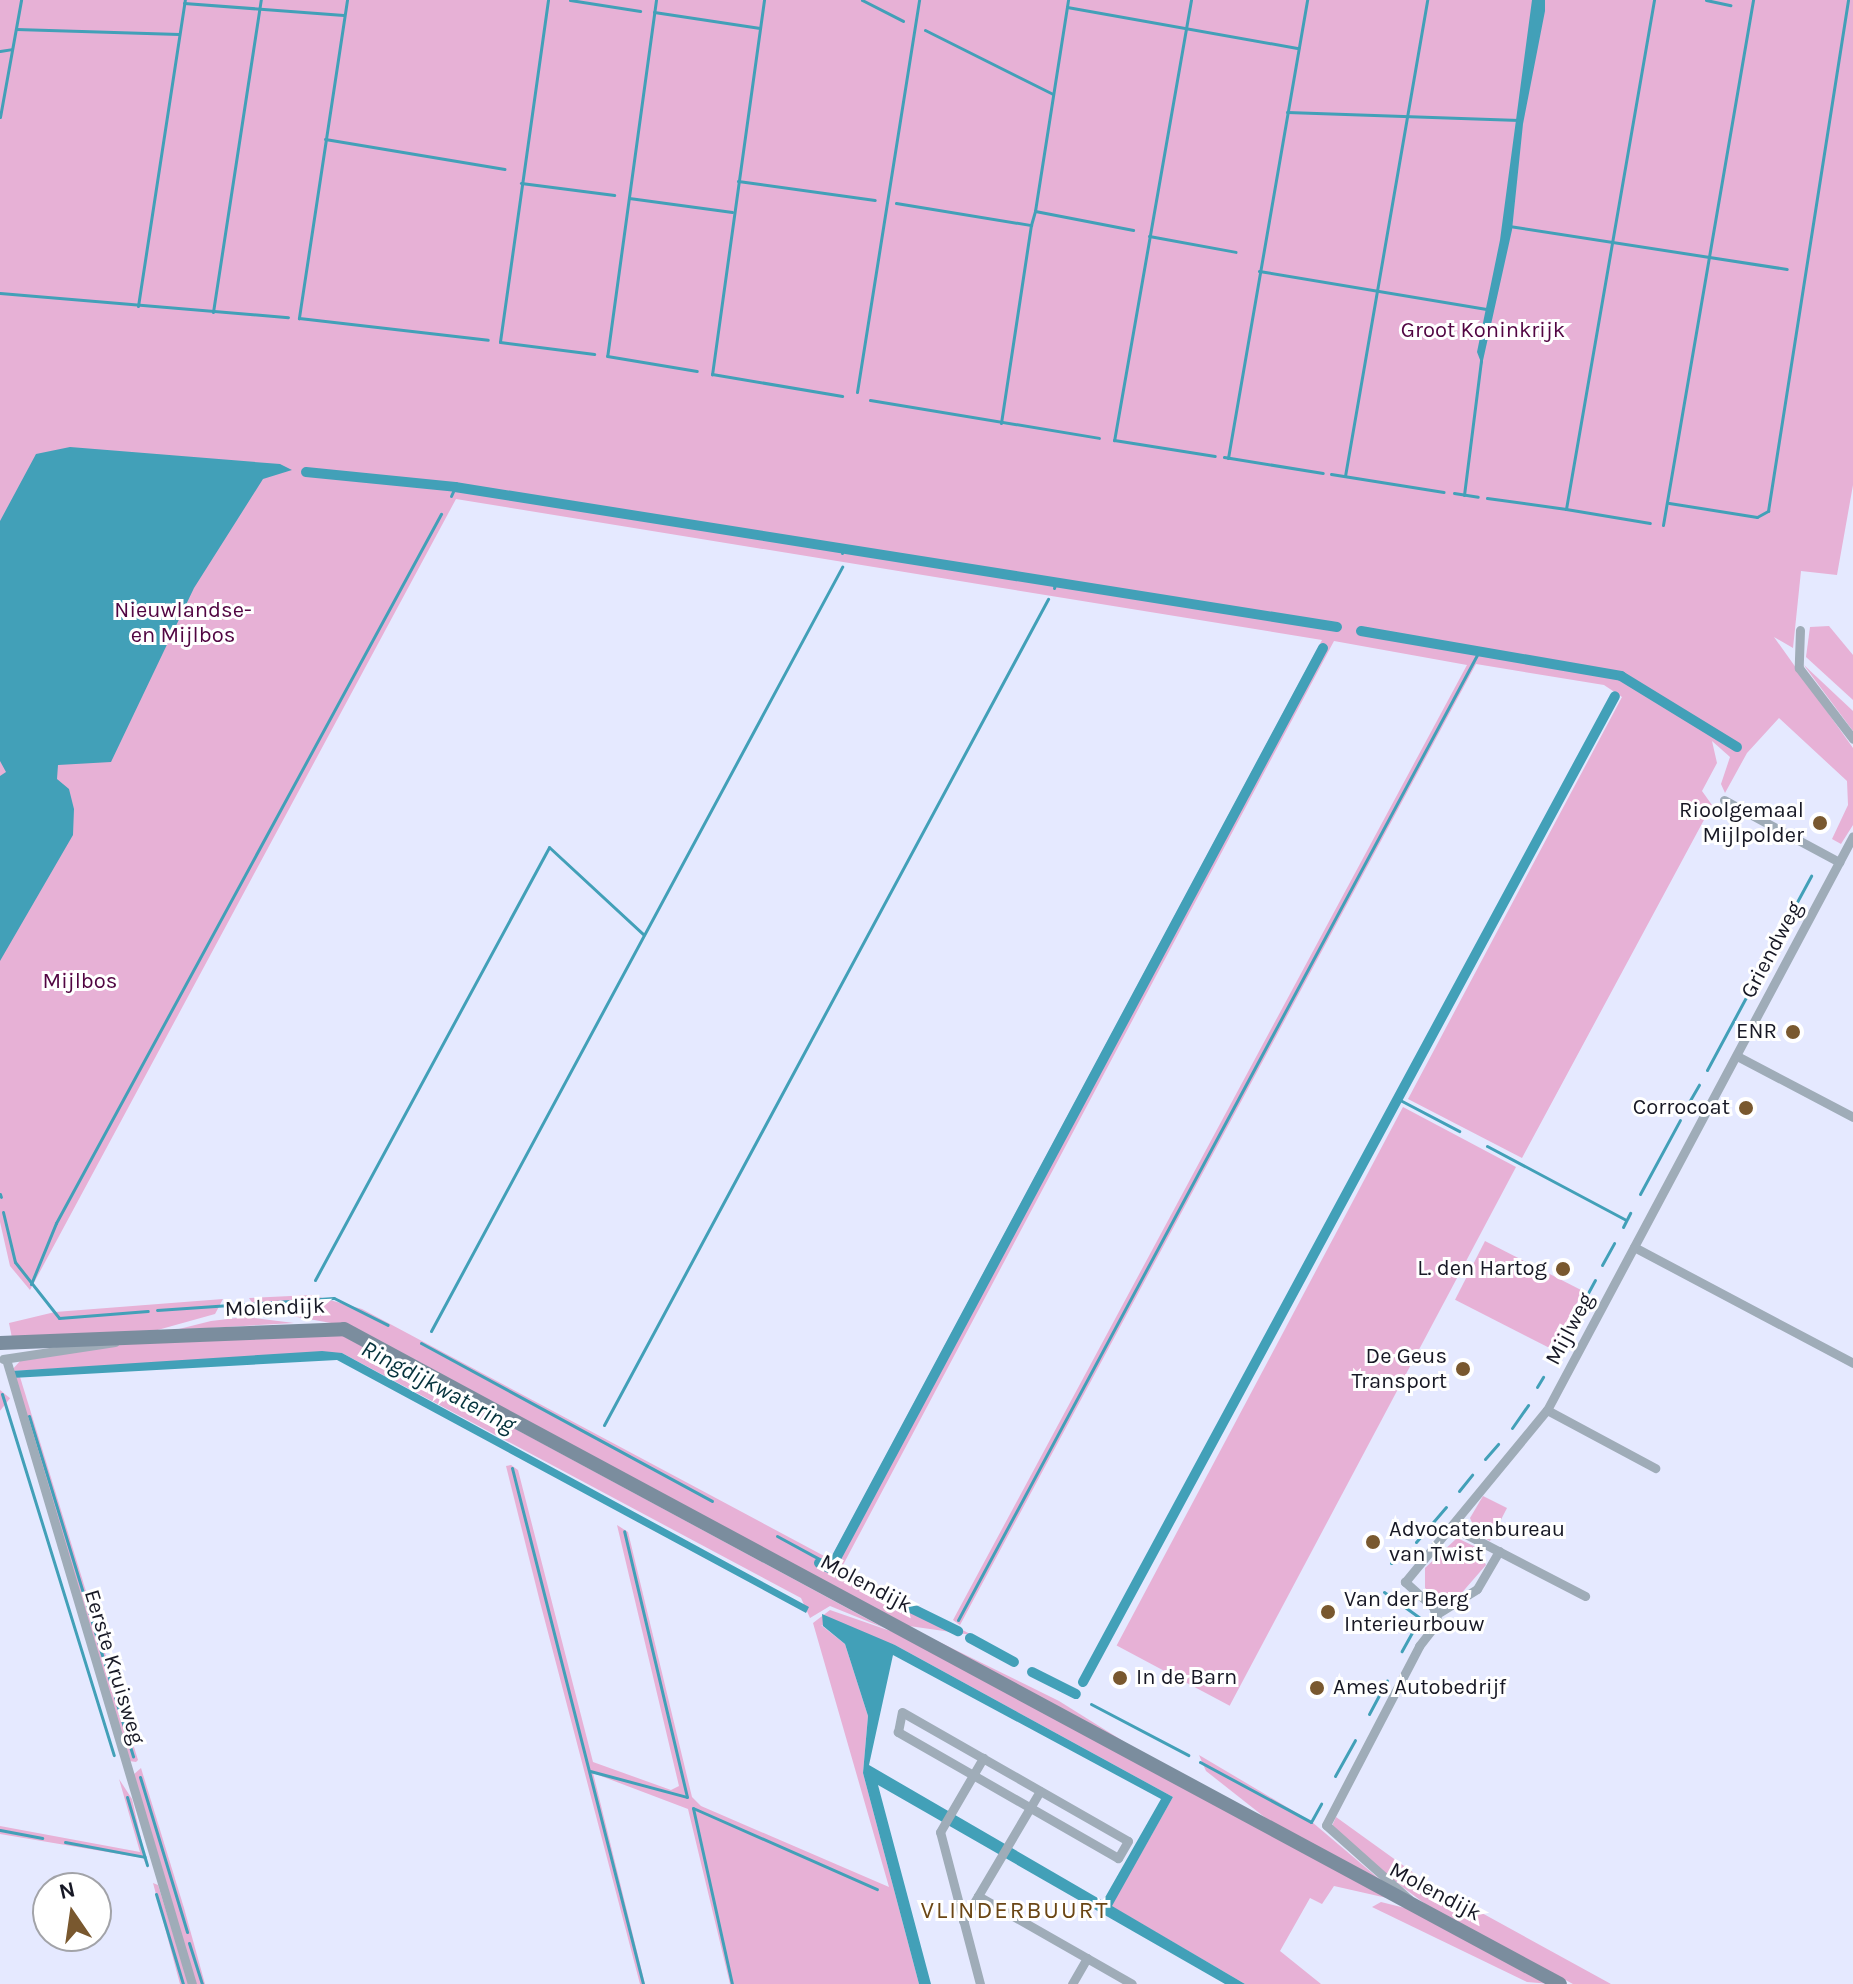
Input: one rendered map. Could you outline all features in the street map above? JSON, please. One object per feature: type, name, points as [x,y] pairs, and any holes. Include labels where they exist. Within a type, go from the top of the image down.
[{"type":"street","points":[[1800,630],[1799,668],[1853,739]]},
{"type":"street","points":[[1724,800],[1839,862]]},
{"type":"street","name":"Griendweg","points":[[1634,1247],[1853,836]]},
{"type":"street","points":[[1737,1056],[1853,1117]]},
{"type":"street","points":[[1634,1247],[1853,1363]]},
{"type":"street","name":"Mijlweg","points":[[1437,1614],[1405,1582],[1547,1410],[1634,1247]]},
{"type":"street","name":"Molendijk","points":[[0,1343],[344,1329],[1560,1984]]},
{"type":"street","name":"Molendijk","points":[[3,1359],[99,1347],[124,1337]]},
{"type":"street","name":"Eerste Kruisweg","points":[[3,1359],[192,1984]]},
{"type":"street","points":[[1547,1410],[1655,1468]]},
{"type":"street","points":[[1452,1527],[1585,1596]]},
{"type":"street","points":[[1413,1905],[1398,1884],[1326,1825],[1437,1614],[1477,1589],[1499,1551]]},
{"type":"street","points":[[902,1712],[983,1758],[1128,1841],[1118,1858],[898,1732],[902,1712]]},
{"type":"street","points":[[980,1984],[943,1826],[983,1758]]},
{"type":"street","points":[[963,1921],[1040,1791]]},
{"type":"street","points":[[978,1896],[1132,1984]]},
{"type":"street","points":[[1072,1984],[1087,1958]]},
{"type":"green space","name":"Groot Koninkrijk","points":[[0,0],[1853,0],[1853,485],[1837,575],[1801,571],[1793,648],[1774,637],[1853,748],[1853,825],[1841,844],[1832,839],[1848,805],[1847,781],[1779,718],[1747,753],[1725,793],[1721,784],[1730,757],[1712,741],[1717,763],[1702,791],[1712,805],[1522,1158],[1408,1099],[1622,697],[1604,685],[1476,664],[960,1625],[953,1620],[1467,665],[1334,641],[843,1565],[831,1558],[1322,640],[456,499],[30,1290],[10,1266],[0,1222]]},
{"type":"green space","points":[[1829,626],[1853,655],[1853,700],[1806,657],[1810,627]]},
{"type":"green space","points":[[1804,665],[1853,711],[1853,731],[1806,668]]},
{"type":"green space","points":[[1403,1107],[1516,1167],[1230,1706],[1117,1646]]},
{"type":"green space","points":[[1485,1241],[1583,1291],[1553,1350],[1455,1300]]},
{"type":"green space","points":[[312,1295],[362,1309],[972,1635],[902,1625],[337,1324],[257,1310],[249,1298]]},
{"type":"green space","points":[[223,1299],[215,1314],[154,1331],[12,1338],[9,1323],[55,1312]]},
{"type":"green space","points":[[245,1317],[294,1323],[175,1330],[211,1321]]},
{"type":"green space","points":[[334,1331],[884,1628],[830,1606],[810,1618],[801,1598],[342,1353],[11,1371],[21,1360],[142,1341]]},
{"type":"green space","points":[[20,1377],[138,1760],[136,1762],[129,1761],[12,1378]]},
{"type":"green space","points":[[0,1390],[10,1398],[0,1411]]},
{"type":"green space","points":[[511,1465],[518,1470],[593,1762],[671,1790],[679,1786],[617,1525],[628,1532],[692,1797],[701,1806],[889,1887],[813,1623],[830,1610],[905,1636],[1387,1898],[1334,1886],[1322,1904],[1310,1898],[1280,1951],[1321,1984],[1245,1984],[1111,1906],[1173,1797],[895,1645],[821,1625],[845,1644],[868,1716],[863,1773],[919,1984],[730,1984],[688,1809],[593,1773],[645,1984],[640,1984],[506,1466]]},
{"type":"green space","points":[[1483,1496],[1507,1508],[1490,1541],[1477,1534],[1470,1518]]},
{"type":"green space","points":[[1457,1538],[1476,1547],[1486,1565],[1459,1596],[1435,1597],[1425,1588],[1425,1568]]},
{"type":"green space","points":[[915,1630],[1059,1701],[1131,1746]]},
{"type":"green space","points":[[1199,1755],[1312,1822],[1384,1883],[1272,1823],[1206,1771]]},
{"type":"green space","points":[[141,1768],[205,1984],[195,1984],[133,1775]]},
{"type":"green space","points":[[119,1779],[132,1799],[148,1869],[143,1858],[0,1834],[0,1826],[140,1852]]},
{"type":"green space","points":[[1336,1817],[1429,1884],[1611,1984],[1573,1984],[1432,1909],[1342,1842],[1332,1826]]},
{"type":"green space","points":[[153,1883],[158,1885],[189,1984],[180,1984]]},
{"type":"green space","points":[[1381,1902],[1413,1910],[1551,1984],[1527,1982],[1372,1907]]},
{"type":"water","points":[[1532,0],[1545,0],[1545,11],[1523,124],[1512,230],[1482,365],[1477,352],[1500,240]]},
{"type":"water","points":[[70,447],[280,464],[292,470],[263,479],[194,588],[111,762],[58,765],[57,779],[69,789],[74,809],[73,835],[0,961],[0,776],[6,772],[0,761],[0,521],[36,454]]},
{"type":"water","points":[[322,1351],[342,1353],[809,1607],[806,1613],[337,1360],[12,1378],[11,1371]]},
{"type":"water","points":[[822,1614],[895,1645],[1173,1797],[1112,1906],[1245,1984],[1225,1984],[878,1785],[931,1984],[919,1984],[863,1773],[868,1716],[845,1644],[823,1626]],"holes":[[[893,1655],[1161,1799],[1103,1901],[869,1765]]]},
{"type":"waterway","points":[[0,117],[21,0]]},
{"type":"waterway","points":[[138,306],[185,0]]},
{"type":"waterway","points":[[213,312],[261,0]]},
{"type":"waterway","points":[[347,0],[299,318],[488,340]]},
{"type":"waterway","points":[[548,0],[500,342],[594,354]]},
{"type":"waterway","points":[[570,0],[640,11]]},
{"type":"waterway","points":[[656,0],[607,356],[697,371]]},
{"type":"waterway","points":[[764,0],[712,374],[842,396]]},
{"type":"waterway","points":[[862,0],[903,21]]},
{"type":"waterway","points":[[857,392],[919,0]]},
{"type":"waterway","points":[[1035,211],[1068,0]]},
{"type":"waterway","points":[[1191,0],[1114,440],[1215,456]]},
{"type":"waterway","points":[[1228,458],[1307,0]]},
{"type":"waterway","points":[[1345,476],[1427,0]]},
{"type":"waterway","points":[[1487,498],[1566,509],[1654,0]]},
{"type":"waterway","points":[[1706,0],[1730,5]]},
{"type":"waterway","points":[[1663,525],[1753,0]]},
{"type":"waterway","points":[[1669,503],[1757,517],[1768,511],[1848,0]]},
{"type":"waterway","points":[[184,3],[344,15]]},
{"type":"waterway","points":[[1067,7],[1298,48]]},
{"type":"waterway","points":[[654,12],[760,28]]},
{"type":"waterway","points":[[16,29],[179,34]]},
{"type":"waterway","points":[[925,30],[1053,94]]},
{"type":"waterway","points":[[0,51],[12,49]]},
{"type":"waterway","points":[[1287,112],[1519,120]]},
{"type":"waterway","points":[[325,139],[505,169]]},
{"type":"waterway","points":[[738,181],[875,200]]},
{"type":"waterway","points":[[521,183],[614,195]]},
{"type":"waterway","points":[[629,198],[732,212]]},
{"type":"waterway","points":[[896,203],[1031,225],[1035,211],[1133,230]]},
{"type":"waterway","points":[[1001,423],[1031,225]]},
{"type":"waterway","points":[[1509,226],[1787,269]]},
{"type":"waterway","points":[[1149,236],[1236,252]]},
{"type":"waterway","points":[[1259,271],[1491,310]]},
{"type":"waterway","points":[[0,293],[288,317]]},
{"type":"waterway","points":[[1464,495],[1481,360]]},
{"type":"waterway","points":[[870,400],[1099,438]]},
{"type":"waterway","points":[[1224,457],[1323,473]]},
{"type":"waterway","points":[[306,472],[455,487],[1337,627]]},
{"type":"waterway","points":[[1331,474],[1444,492]]},
{"type":"waterway","points":[[451,496],[455,487]]},
{"type":"waterway","points":[[1454,493],[1478,497]]},
{"type":"waterway","points":[[1566,509],[1650,523]]},
{"type":"waterway","points":[[31,1284],[56,1223],[441,514]]},
{"type":"waterway","points":[[842,553],[843,547]]},
{"type":"waterway","points":[[431,1331],[842,567]]},
{"type":"waterway","points":[[1054,588],[1056,581]]},
{"type":"waterway","points":[[604,1425],[1048,599]]},
{"type":"waterway","points":[[1361,631],[1621,676],[1737,747]]},
{"type":"waterway","points":[[832,1566],[1323,648]]},
{"type":"waterway","points":[[958,1620],[1479,651]]},
{"type":"waterway","points":[[1083,1682],[1615,696]]},
{"type":"waterway","points":[[315,1280],[549,847],[644,935]]},
{"type":"waterway","points":[[1765,961],[1811,876]]},
{"type":"waterway","points":[[1707,1070],[1760,971]]},
{"type":"waterway","points":[[1689,1102],[1699,1085]]},
{"type":"waterway","points":[[1400,1100],[1459,1131]]},
{"type":"waterway","points":[[1640,1194],[1680,1120]]},
{"type":"waterway","points":[[1487,1146],[1626,1220]]},
{"type":"waterway","points":[[3,1212],[15,1262],[59,1318],[148,1311]]},
{"type":"waterway","points":[[1623,1227],[1630,1213]]},
{"type":"waterway","points":[[1602,1265],[1614,1243]]},
{"type":"waterway","points":[[1575,1317],[1595,1280]]},
{"type":"waterway","points":[[157,1310],[334,1298],[388,1325]]},
{"type":"waterway","points":[[1552,1359],[1566,1333]]},
{"type":"waterway","points":[[421,1343],[712,1501]]},
{"type":"waterway","points":[[1537,1387],[1543,1377]]},
{"type":"waterway","points":[[2,1394],[114,1755]]},
{"type":"waterway","points":[[1512,1428],[1528,1405]]},
{"type":"waterway","points":[[29,1416],[133,1756]]},
{"type":"waterway","points":[[1485,1459],[1498,1444]]},
{"type":"waterway","points":[[512,1468],[643,1984]]},
{"type":"waterway","points":[[1459,1491],[1472,1475]]},
{"type":"waterway","points":[[1416,1542],[1446,1507]]},
{"type":"waterway","points":[[590,1771],[687,1797],[624,1531]]},
{"type":"waterway","points":[[777,1536],[821,1560]]},
{"type":"waterway","points":[[1391,1563],[1403,1553]]},
{"type":"waterway","points":[[819,1563],[958,1631]]},
{"type":"waterway","points":[[1384,1592],[1420,1618],[1402,1651]]},
{"type":"waterway","points":[[970,1638],[1014,1662]]},
{"type":"waterway","points":[[1032,1672],[1076,1694]]},
{"type":"waterway","points":[[1369,1714],[1387,1680]]},
{"type":"waterway","points":[[1091,1704],[1188,1755]]},
{"type":"waterway","points":[[1335,1776],[1355,1740]]},
{"type":"waterway","points":[[1200,1762],[1311,1822],[1321,1804]]},
{"type":"waterway","points":[[140,1777],[187,1932]]},
{"type":"waterway","points":[[127,1797],[147,1865]]},
{"type":"waterway","points":[[732,1984],[693,1808],[877,1889]]},
{"type":"waterway","points":[[0,1830],[42,1838]]},
{"type":"waterway","points":[[65,1842],[145,1857]]},
{"type":"waterway","points":[[156,1894],[183,1984]]},
{"type":"waterway","points":[[189,1943],[202,1984]]},
{"type":"place","name":"Rioolgemaal Mijlpolder","points":[[1820,823]]},
{"type":"place","name":"ENR","points":[[1793,1032]]},
{"type":"place","name":"Corrocoat","points":[[1746,1108]]},
{"type":"place","name":"L. den Hartog","points":[[1563,1269]]},
{"type":"place","name":"De Geus Transport","points":[[1463,1369]]},
{"type":"place","name":"Advocatenbureau van Twist","points":[[1373,1542]]},
{"type":"place","name":"Van der Berg Interieurbouw","points":[[1328,1612]]},
{"type":"place","name":"In de Barn","points":[[1120,1678]]},
{"type":"place","name":"Ames Autobedrijf","points":[[1317,1688]]},
{"type":"district","name":"VLINDERBUURT","points":[[1015,1911]]},
{"type":"park label","name":"Nieuwlandse- en Mijlbos","points":[[183,622]]},
{"type":"park label","name":"Mijlbos","points":[[80,982]]},
{"type":"water label","name":"Ringdijkwatering","points":[[438,1387]]}]
